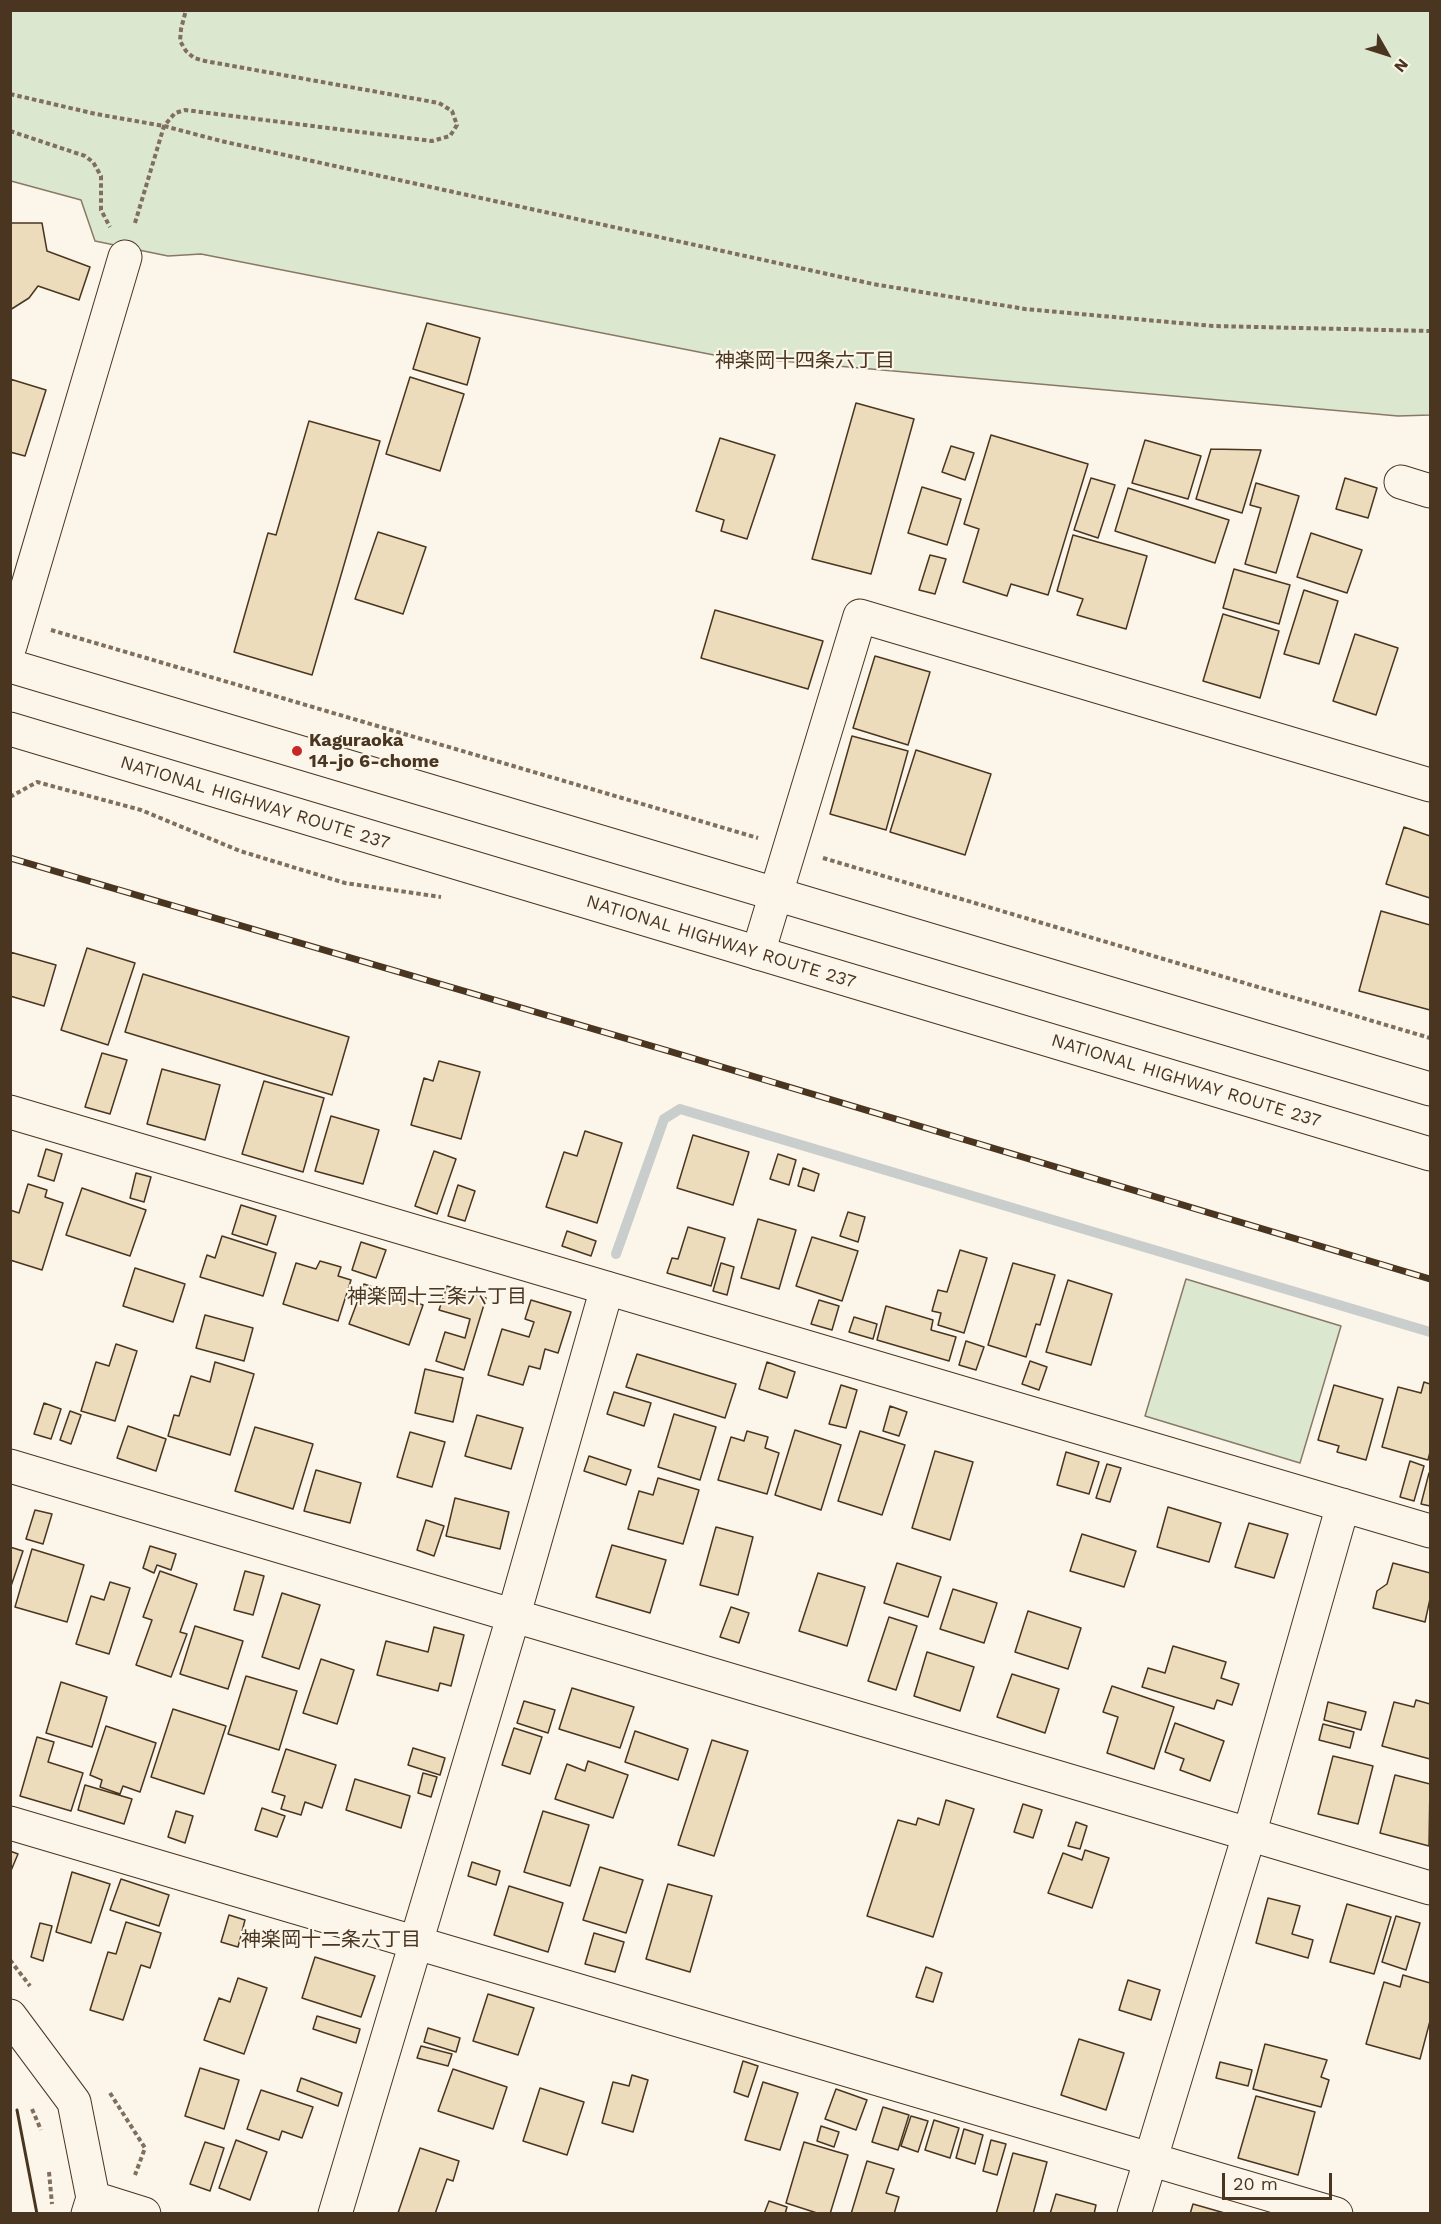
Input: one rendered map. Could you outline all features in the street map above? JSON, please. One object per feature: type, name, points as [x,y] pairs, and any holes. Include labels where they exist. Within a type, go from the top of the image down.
[{"type":"main road","points":[[14,633],[125,256]]},
{"type":"main road","points":[[758,953],[860,616],[1431,785]]},
{"type":"main road","points":[[10,666],[1431,1089]]},
{"type":"main road","name":"NATIONAL HIGHWAY ROUTE 237","points":[[10,729],[1431,1154]]},
{"type":"main road","points":[[10,1112],[1431,1532]]},
{"type":"main road","points":[[335,2214],[514,1614],[607,1288]]},
{"type":"main road","points":[[10,1466],[1431,1888]]},
{"type":"main road","points":[[1134,2214],[1249,1835],[1343,1505]]},
{"type":"main road","points":[[10,1823],[1336,2214]]},
{"type":"main road","points":[[10,2016],[74,2102],[90,2206],[144,2214]]},
{"type":"path","points":[[125,256],[164,126],[175,113],[194,110],[432,141],[450,136],[457,125],[452,111],[439,103],[194,58],[180,41],[186,10]]},
{"type":"path","points":[[10,94],[96,114],[164,126],[221,141],[873,284],[1025,309],[1213,326],[1431,331]]},
{"type":"path","points":[[10,131],[84,156],[93,162],[101,176],[101,210],[125,256]]},
{"type":"path","points":[[14,633],[790,848],[1431,1038]]},
{"type":"path","points":[[10,797],[38,783],[141,810],[240,851],[345,883],[448,898]]},
{"type":"path","points":[[30,2104],[42,2133]]},
{"type":"path","points":[[48,2166],[53,2214]]},
{"type":"green space","points":[[10,11],[1430,11],[1430,415],[1398,416],[714,355],[201,254],[168,256],[95,241],[81,200],[11,181]]},
{"type":"green space","points":[[1186,1279],[1341,1326],[1300,1463],[1145,1416]]},
{"type":"building","points":[[10,223],[42,223],[47,251],[90,267],[79,300],[38,286],[29,298],[10,310]]},
{"type":"building","points":[[427,323],[480,338],[467,385],[413,369]]},
{"type":"building","points":[[410,377],[464,394],[440,471],[386,454]]},
{"type":"building","points":[[10,379],[46,390],[25,456],[10,452]]},
{"type":"building","points":[[856,403],[914,419],[871,574],[812,559]]},
{"type":"building","points":[[309,421],[380,441],[312,675],[234,652],[268,533],[276,535]]},
{"type":"building","points":[[991,435],[1088,464],[1048,595],[1011,584],[1007,596],[963,582],[979,529],[964,524]]},
{"type":"building","points":[[720,438],[775,455],[747,539],[721,531],[724,520],[696,511]]},
{"type":"building","points":[[1145,440],[1201,456],[1188,499],[1132,483]]},
{"type":"building","points":[[951,446],[974,453],[965,480],[942,472]]},
{"type":"building","points":[[1211,449],[1261,450],[1242,513],[1196,499]]},
{"type":"building","points":[[1091,478],[1115,485],[1098,538],[1074,530]]},
{"type":"building","points":[[1345,478],[1377,488],[1368,518],[1336,509]]},
{"type":"building","points":[[1256,483],[1299,496],[1276,573],[1245,564],[1261,508],[1250,505]]},
{"type":"building","points":[[922,487],[961,499],[947,545],[908,533]]},
{"type":"building","points":[[1128,488],[1229,520],[1215,563],[1115,531]]},
{"type":"building","points":[[378,532],[426,547],[403,614],[355,599]]},
{"type":"building","points":[[1311,533],[1362,550],[1347,593],[1297,577]]},
{"type":"building","points":[[1073,535],[1147,556],[1126,629],[1077,615],[1083,599],[1057,591]]},
{"type":"building","points":[[930,555],[946,559],[935,594],[919,590]]},
{"type":"building","points":[[1234,569],[1290,585],[1279,624],[1223,608]]},
{"type":"building","points":[[1304,590],[1338,601],[1319,664],[1284,654]]},
{"type":"building","points":[[715,610],[823,641],[808,689],[701,658]]},
{"type":"building","points":[[1223,614],[1279,631],[1260,698],[1203,681]]},
{"type":"building","points":[[1355,634],[1398,648],[1376,715],[1333,701]]},
{"type":"building","points":[[875,656],[930,672],[908,745],[853,728]]},
{"type":"building","points":[[852,736],[908,751],[886,830],[830,814]]},
{"type":"building","points":[[916,750],[991,774],[965,855],[890,832]]},
{"type":"building","points":[[1404,827],[1430,836],[1430,898],[1386,884]]},
{"type":"building","points":[[1381,911],[1430,925],[1430,1010],[1359,991]]},
{"type":"building","points":[[87,948],[135,963],[108,1045],[61,1030]]},
{"type":"building","points":[[10,952],[56,965],[44,1006],[10,996]]},
{"type":"building","points":[[143,974],[349,1037],[332,1095],[125,1032]]},
{"type":"building","points":[[102,1053],[127,1060],[110,1114],[85,1107]]},
{"type":"building","points":[[439,1061],[480,1072],[461,1139],[411,1125],[424,1078],[433,1081]]},
{"type":"building","points":[[162,1069],[220,1085],[205,1140],[147,1124]]},
{"type":"building","points":[[264,1081],[324,1098],[303,1172],[242,1154]]},
{"type":"building","points":[[331,1116],[379,1130],[363,1184],[315,1171]]},
{"type":"building","points":[[585,1131],[622,1143],[597,1223],[546,1207],[564,1152],[577,1156]]},
{"type":"building","points":[[693,1135],[749,1152],[733,1205],[677,1188]]},
{"type":"building","points":[[46,1149],[62,1154],[54,1181],[38,1176]]},
{"type":"building","points":[[434,1151],[456,1159],[437,1214],[415,1206]]},
{"type":"building","points":[[778,1154],[796,1160],[789,1185],[770,1179]]},
{"type":"building","points":[[803,1168],[819,1174],[814,1191],[798,1186]]},
{"type":"building","points":[[136,1173],[151,1177],[144,1202],[130,1198]]},
{"type":"building","points":[[28,1184],[47,1190],[45,1197],[63,1203],[42,1270],[10,1260],[10,1210],[19,1213]]},
{"type":"building","points":[[458,1185],[475,1191],[465,1221],[448,1216]]},
{"type":"building","points":[[82,1188],[146,1210],[130,1256],[66,1235]]},
{"type":"building","points":[[241,1205],[276,1216],[267,1245],[232,1234]]},
{"type":"building","points":[[848,1212],[865,1217],[858,1242],[840,1236]]},
{"type":"building","points":[[758,1219],[796,1230],[779,1289],[741,1278]]},
{"type":"building","points":[[688,1227],[725,1238],[711,1286],[667,1273],[672,1258],[678,1259]]},
{"type":"building","points":[[567,1231],[596,1241],[591,1256],[562,1246]]},
{"type":"building","points":[[222,1236],[276,1253],[263,1296],[200,1277],[207,1255],[215,1258]]},
{"type":"building","points":[[812,1237],[858,1251],[842,1301],[796,1286]]},
{"type":"building","points":[[361,1242],[386,1250],[376,1278],[352,1270]]},
{"type":"building","points":[[960,1250],[987,1258],[964,1333],[938,1325],[941,1313],[932,1311],[938,1290],[947,1292]]},
{"type":"building","points":[[320,1261],[341,1267],[338,1276],[351,1280],[338,1321],[283,1304],[296,1263],[316,1269]]},
{"type":"building","points":[[721,1263],[734,1267],[727,1295],[713,1291]]},
{"type":"building","points":[[1013,1263],[1055,1275],[1040,1325],[1036,1324],[1026,1357],[988,1345]]},
{"type":"building","points":[[135,1268],[185,1284],[173,1322],[123,1306]]},
{"type":"building","points":[[1068,1280],[1112,1294],[1091,1365],[1046,1352]]},
{"type":"building","points":[[364,1284],[423,1305],[409,1345],[349,1324]]},
{"type":"building","points":[[447,1286],[486,1298],[464,1370],[436,1361],[445,1332],[465,1338],[470,1319],[439,1310]]},
{"type":"building","points":[[531,1300],[571,1312],[558,1353],[545,1349],[540,1369],[529,1366],[523,1385],[488,1375],[502,1329],[529,1337],[534,1322],[525,1319]]},
{"type":"building","points":[[819,1300],[839,1306],[832,1330],[811,1324]]},
{"type":"building","points":[[886,1306],[933,1320],[931,1330],[956,1337],[949,1361],[877,1340]]},
{"type":"building","points":[[205,1315],[253,1328],[244,1361],[196,1348]]},
{"type":"building","points":[[854,1317],[877,1324],[873,1339],[849,1332]]},
{"type":"building","points":[[966,1341],[984,1347],[976,1370],[959,1365]]},
{"type":"building","points":[[116,1344],[137,1351],[115,1421],[81,1411],[96,1362],[109,1366]]},
{"type":"building","points":[[637,1354],[736,1384],[725,1418],[626,1387]]},
{"type":"building","points":[[1030,1361],[1047,1367],[1039,1390],[1022,1384]]},
{"type":"building","points":[[215,1362],[254,1374],[230,1455],[168,1436],[174,1415],[179,1416],[191,1376],[210,1382]]},
{"type":"building","points":[[767,1362],[795,1372],[787,1398],[759,1389]]},
{"type":"building","points":[[425,1369],[463,1378],[453,1422],[415,1413]]},
{"type":"building","points":[[1424,1382],[1430,1384],[1428,1460],[1382,1447],[1398,1387],[1421,1393]]},
{"type":"building","points":[[841,1385],[857,1390],[846,1428],[829,1424]]},
{"type":"building","points":[[1334,1385],[1383,1399],[1366,1460],[1337,1452],[1339,1446],[1318,1440]]},
{"type":"building","points":[[614,1392],[651,1403],[644,1426],[607,1414]]},
{"type":"building","points":[[44,1403],[61,1409],[51,1439],[34,1434]]},
{"type":"building","points":[[890,1406],[907,1412],[899,1436],[883,1431]]},
{"type":"building","points":[[70,1411],[81,1415],[71,1444],[60,1440]]},
{"type":"building","points":[[674,1414],[716,1427],[700,1480],[658,1467]]},
{"type":"building","points":[[477,1415],[523,1428],[511,1469],[465,1456]]},
{"type":"building","points":[[128,1426],[166,1439],[156,1471],[117,1458]]},
{"type":"building","points":[[255,1427],[313,1444],[293,1509],[235,1491]]},
{"type":"building","points":[[795,1430],[841,1445],[821,1510],[775,1495]]},
{"type":"building","points":[[747,1431],[768,1437],[765,1448],[779,1453],[767,1494],[718,1480],[731,1437],[744,1441]]},
{"type":"building","points":[[860,1431],[905,1445],[882,1515],[838,1501]]},
{"type":"building","points":[[410,1432],[445,1442],[432,1487],[397,1477]]},
{"type":"building","points":[[935,1451],[973,1462],[950,1540],[912,1528]]},
{"type":"building","points":[[1066,1452],[1099,1462],[1089,1494],[1057,1485]]},
{"type":"building","points":[[589,1456],[631,1470],[626,1485],[584,1471]]},
{"type":"building","points":[[1410,1461],[1424,1466],[1414,1501],[1400,1497]]},
{"type":"building","points":[[1107,1464],[1121,1468],[1110,1502],[1096,1498]]},
{"type":"building","points":[[316,1470],[361,1483],[350,1523],[304,1511]]},
{"type":"building","points":[[1430,1474],[1430,1506],[1421,1504]]},
{"type":"building","points":[[658,1478],[699,1490],[683,1544],[628,1529],[639,1491],[653,1495]]},
{"type":"building","points":[[455,1498],[509,1512],[500,1549],[446,1536]]},
{"type":"building","points":[[1168,1507],[1221,1523],[1209,1562],[1157,1547]]},
{"type":"building","points":[[35,1510],[52,1514],[43,1544],[26,1539]]},
{"type":"building","points":[[426,1520],[444,1526],[434,1556],[417,1550]]},
{"type":"building","points":[[1249,1523],[1288,1534],[1274,1578],[1235,1567]]},
{"type":"building","points":[[716,1527],[753,1537],[738,1595],[700,1585]]},
{"type":"building","points":[[1082,1534],[1136,1551],[1124,1587],[1070,1571]]},
{"type":"building","points":[[612,1545],[666,1560],[650,1613],[596,1597]]},
{"type":"building","points":[[150,1546],[176,1554],[171,1570],[157,1565],[154,1573],[143,1568]]},
{"type":"building","points":[[10,1547],[23,1551],[10,1589]]},
{"type":"building","points":[[32,1549],[84,1565],[67,1622],[15,1607]]},
{"type":"building","points":[[897,1563],[941,1577],[928,1617],[884,1603]]},
{"type":"building","points":[[1393,1563],[1430,1573],[1430,1599],[1425,1622],[1373,1608],[1377,1591],[1387,1584]]},
{"type":"building","points":[[160,1571],[197,1584],[180,1632],[187,1634],[171,1677],[136,1665],[152,1620],[143,1617]]},
{"type":"building","points":[[245,1571],[264,1576],[253,1615],[234,1610]]},
{"type":"building","points":[[818,1573],[865,1587],[847,1646],[799,1631]]},
{"type":"building","points":[[110,1582],[130,1588],[109,1654],[76,1644],[91,1596],[104,1600]]},
{"type":"building","points":[[953,1589],[997,1603],[984,1643],[940,1629]]},
{"type":"building","points":[[282,1593],[320,1605],[299,1669],[262,1657]]},
{"type":"building","points":[[731,1607],[749,1613],[739,1643],[720,1637]]},
{"type":"building","points":[[1028,1611],[1081,1628],[1068,1669],[1015,1652]]},
{"type":"building","points":[[889,1617],[917,1626],[896,1690],[868,1681]]},
{"type":"building","points":[[195,1626],[243,1641],[228,1689],[180,1674]]},
{"type":"building","points":[[434,1627],[464,1635],[451,1686],[440,1683],[438,1691],[377,1675],[386,1641],[428,1652]]},
{"type":"building","points":[[1173,1646],[1226,1662],[1221,1678],[1239,1684],[1232,1705],[1217,1700],[1214,1709],[1142,1687],[1148,1668],[1165,1673]]},
{"type":"building","points":[[927,1652],[974,1667],[960,1711],[914,1696]]},
{"type":"building","points":[[321,1659],[354,1670],[337,1724],[303,1713]]},
{"type":"building","points":[[1012,1674],[1059,1689],[1045,1733],[997,1717]]},
{"type":"building","points":[[246,1676],[297,1691],[279,1750],[228,1734]]},
{"type":"building","points":[[61,1682],[107,1697],[92,1747],[46,1733]]},
{"type":"building","points":[[1112,1686],[1174,1707],[1154,1769],[1107,1753],[1118,1717],[1103,1712]]},
{"type":"building","points":[[572,1688],[634,1707],[620,1748],[559,1729]]},
{"type":"building","points":[[1416,1700],[1430,1704],[1430,1759],[1382,1746],[1394,1702],[1414,1707]]},
{"type":"building","points":[[524,1701],[555,1710],[548,1733],[517,1723]]},
{"type":"building","points":[[1328,1702],[1366,1712],[1361,1730],[1324,1720]]},
{"type":"building","points":[[173,1709],[226,1726],[204,1794],[151,1777]]},
{"type":"building","points":[[1175,1723],[1224,1741],[1210,1781],[1180,1770],[1184,1759],[1165,1752]]},
{"type":"building","points":[[1323,1724],[1354,1732],[1350,1748],[1319,1740]]},
{"type":"building","points":[[106,1726],[156,1743],[140,1792],[123,1786],[120,1794],[100,1787],[102,1780],[90,1775]]},
{"type":"building","points":[[514,1728],[542,1737],[530,1774],[502,1765]]},
{"type":"building","points":[[635,1731],[688,1749],[678,1780],[625,1762]]},
{"type":"building","points":[[37,1737],[54,1742],[48,1762],[83,1773],[71,1811],[20,1796]]},
{"type":"building","points":[[712,1740],[748,1751],[714,1856],[678,1845]]},
{"type":"building","points":[[413,1748],[445,1758],[440,1775],[408,1765]]},
{"type":"building","points":[[286,1749],[336,1765],[322,1808],[305,1802],[301,1815],[281,1809],[285,1796],[272,1792]]},
{"type":"building","points":[[1333,1756],[1373,1766],[1358,1824],[1318,1814]]},
{"type":"building","points":[[588,1761],[628,1775],[613,1818],[555,1799],[567,1764],[585,1771]]},
{"type":"building","points":[[423,1773],[437,1777],[431,1797],[418,1793]]},
{"type":"building","points":[[1395,1775],[1430,1784],[1429,1846],[1380,1833]]},
{"type":"building","points":[[355,1779],[410,1796],[401,1828],[346,1810]]},
{"type":"building","points":[[85,1785],[132,1799],[124,1824],[78,1810]]},
{"type":"building","points":[[946,1800],[974,1809],[933,1937],[867,1916],[898,1820],[916,1825],[918,1818],[939,1825]]},
{"type":"building","points":[[1023,1804],[1042,1810],[1033,1838],[1014,1832]]},
{"type":"building","points":[[262,1808],[285,1816],[277,1837],[255,1830]]},
{"type":"building","points":[[176,1811],[193,1816],[185,1843],[168,1837]]},
{"type":"building","points":[[543,1811],[589,1825],[570,1886],[524,1872]]},
{"type":"building","points":[[1076,1822],[1087,1826],[1080,1849],[1068,1846]]},
{"type":"building","points":[[1085,1850],[1109,1858],[1092,1908],[1048,1893],[1063,1853],[1082,1860]]},
{"type":"building","points":[[10,1851],[18,1854],[10,1873]]},
{"type":"building","points":[[472,1862],[500,1871],[496,1885],[468,1876]]},
{"type":"building","points":[[600,1867],[643,1880],[626,1933],[583,1920]]},
{"type":"building","points":[[72,1872],[110,1884],[91,1943],[56,1932]]},
{"type":"building","points":[[121,1879],[169,1895],[159,1926],[110,1910]]},
{"type":"building","points":[[668,1884],[712,1896],[690,1972],[646,1959]]},
{"type":"building","points":[[509,1886],[563,1903],[548,1952],[494,1935]]},
{"type":"building","points":[[1268,1898],[1300,1906],[1292,1934],[1313,1940],[1308,1958],[1256,1943]]},
{"type":"building","points":[[1347,1904],[1391,1917],[1374,1974],[1330,1962]]},
{"type":"building","points":[[229,1915],[245,1920],[238,1947],[221,1942]]},
{"type":"building","points":[[1396,1916],[1420,1923],[1406,1970],[1382,1962]]},
{"type":"building","points":[[126,1922],[161,1933],[150,1968],[141,1965],[123,2020],[90,2010],[108,1952],[116,1954]]},
{"type":"building","points":[[40,1923],[52,1926],[43,1961],[31,1957]]},
{"type":"building","points":[[594,1933],[624,1942],[615,1972],[585,1964]]},
{"type":"building","points":[[315,1957],[375,1976],[361,2017],[302,1998]]},
{"type":"building","points":[[926,1967],[942,1973],[933,2002],[916,1997]]},
{"type":"building","points":[[1403,1975],[1430,1983],[1430,2021],[1420,2059],[1366,2044],[1384,1982],[1400,1987]]},
{"type":"building","points":[[238,1978],[267,1988],[244,2054],[204,2040],[219,1998],[230,2002]]},
{"type":"building","points":[[1128,1980],[1160,1990],[1151,2020],[1119,2010]]},
{"type":"building","points":[[488,1994],[534,2008],[518,2055],[473,2041]]},
{"type":"building","points":[[317,2016],[360,2029],[356,2043],[313,2029]]},
{"type":"building","points":[[428,2028],[460,2038],[456,2052],[424,2042]]},
{"type":"building","points":[[1079,2039],[1124,2053],[1106,2110],[1061,2095]]},
{"type":"building","points":[[1265,2044],[1327,2060],[1321,2077],[1329,2080],[1321,2107],[1253,2089]]},
{"type":"building","points":[[421,2046],[452,2054],[448,2066],[417,2058]]},
{"type":"building","points":[[743,2061],[758,2066],[748,2097],[734,2092]]},
{"type":"building","points":[[1220,2062],[1252,2070],[1248,2086],[1216,2078]]},
{"type":"building","points":[[200,2068],[239,2080],[224,2129],[185,2116]]},
{"type":"building","points":[[453,2069],[507,2087],[493,2129],[438,2111]]},
{"type":"building","points":[[632,2075],[648,2080],[633,2132],[602,2123],[613,2082],[629,2086]]},
{"type":"building","points":[[301,2078],[342,2093],[338,2106],[297,2091]]},
{"type":"building","points":[[763,2082],[798,2093],[780,2150],[745,2140]]},
{"type":"building","points":[[540,2088],[584,2102],[567,2155],[523,2141]]},
{"type":"building","points":[[836,2089],[867,2100],[856,2130],[825,2119]]},
{"type":"building","points":[[261,2090],[313,2107],[302,2138],[282,2131],[279,2140],[247,2129]]},
{"type":"building","points":[[1256,2096],[1315,2112],[1298,2175],[1238,2158]]},
{"type":"building","points":[[883,2107],[909,2115],[898,2150],[872,2142]]},
{"type":"building","points":[[911,2116],[928,2121],[918,2152],[901,2146]]},
{"type":"building","points":[[934,2120],[959,2128],[950,2158],[925,2150]]},
{"type":"building","points":[[821,2126],[839,2132],[834,2147],[817,2141]]},
{"type":"building","points":[[964,2129],[983,2135],[975,2164],[956,2158]]},
{"type":"building","points":[[236,2140],[267,2152],[250,2200],[219,2188]]},
{"type":"building","points":[[991,2140],[1006,2144],[997,2175],[983,2171]]},
{"type":"building","points":[[205,2142],[224,2148],[210,2191],[190,2184]]},
{"type":"building","points":[[804,2142],[848,2155],[830,2214],[820,2214],[786,2203]]},
{"type":"building","points":[[420,2148],[459,2161],[453,2181],[447,2179],[435,2214],[400,2214],[398,2213]]},
{"type":"building","points":[[1013,2153],[1047,2162],[1033,2214],[996,2214]]},
{"type":"building","points":[[867,2161],[894,2169],[886,2193],[899,2197],[894,2214],[851,2214]]},
{"type":"building","points":[[1056,2194],[1096,2205],[1094,2214],[1050,2214]]},
{"type":"building","points":[[769,2201],[787,2207],[785,2214],[764,2214]]},
{"type":"building","points":[[1193,2204],[1228,2214],[1190,2214]]},
{"type":"waterway","points":[[616,1254],[664,1119],[680,1109],[1430,1332]]},
{"type":"railway","points":[[10,858],[672,1052],[1430,1279]]},
{"type":"wall","points":[[17,2110],[37,2214]]},
{"type":"place","name":"Kaguraoka 14-jo 6-chome","points":[[297,751]]},
{"type":"district","name":"神楽岡十四条六丁目","points":[[805,361]]},
{"type":"district","name":"神楽岡十三条六丁目","points":[[437,1297]]},
{"type":"district","name":"神楽岡十二条六丁目","points":[[331,1940]]}]
